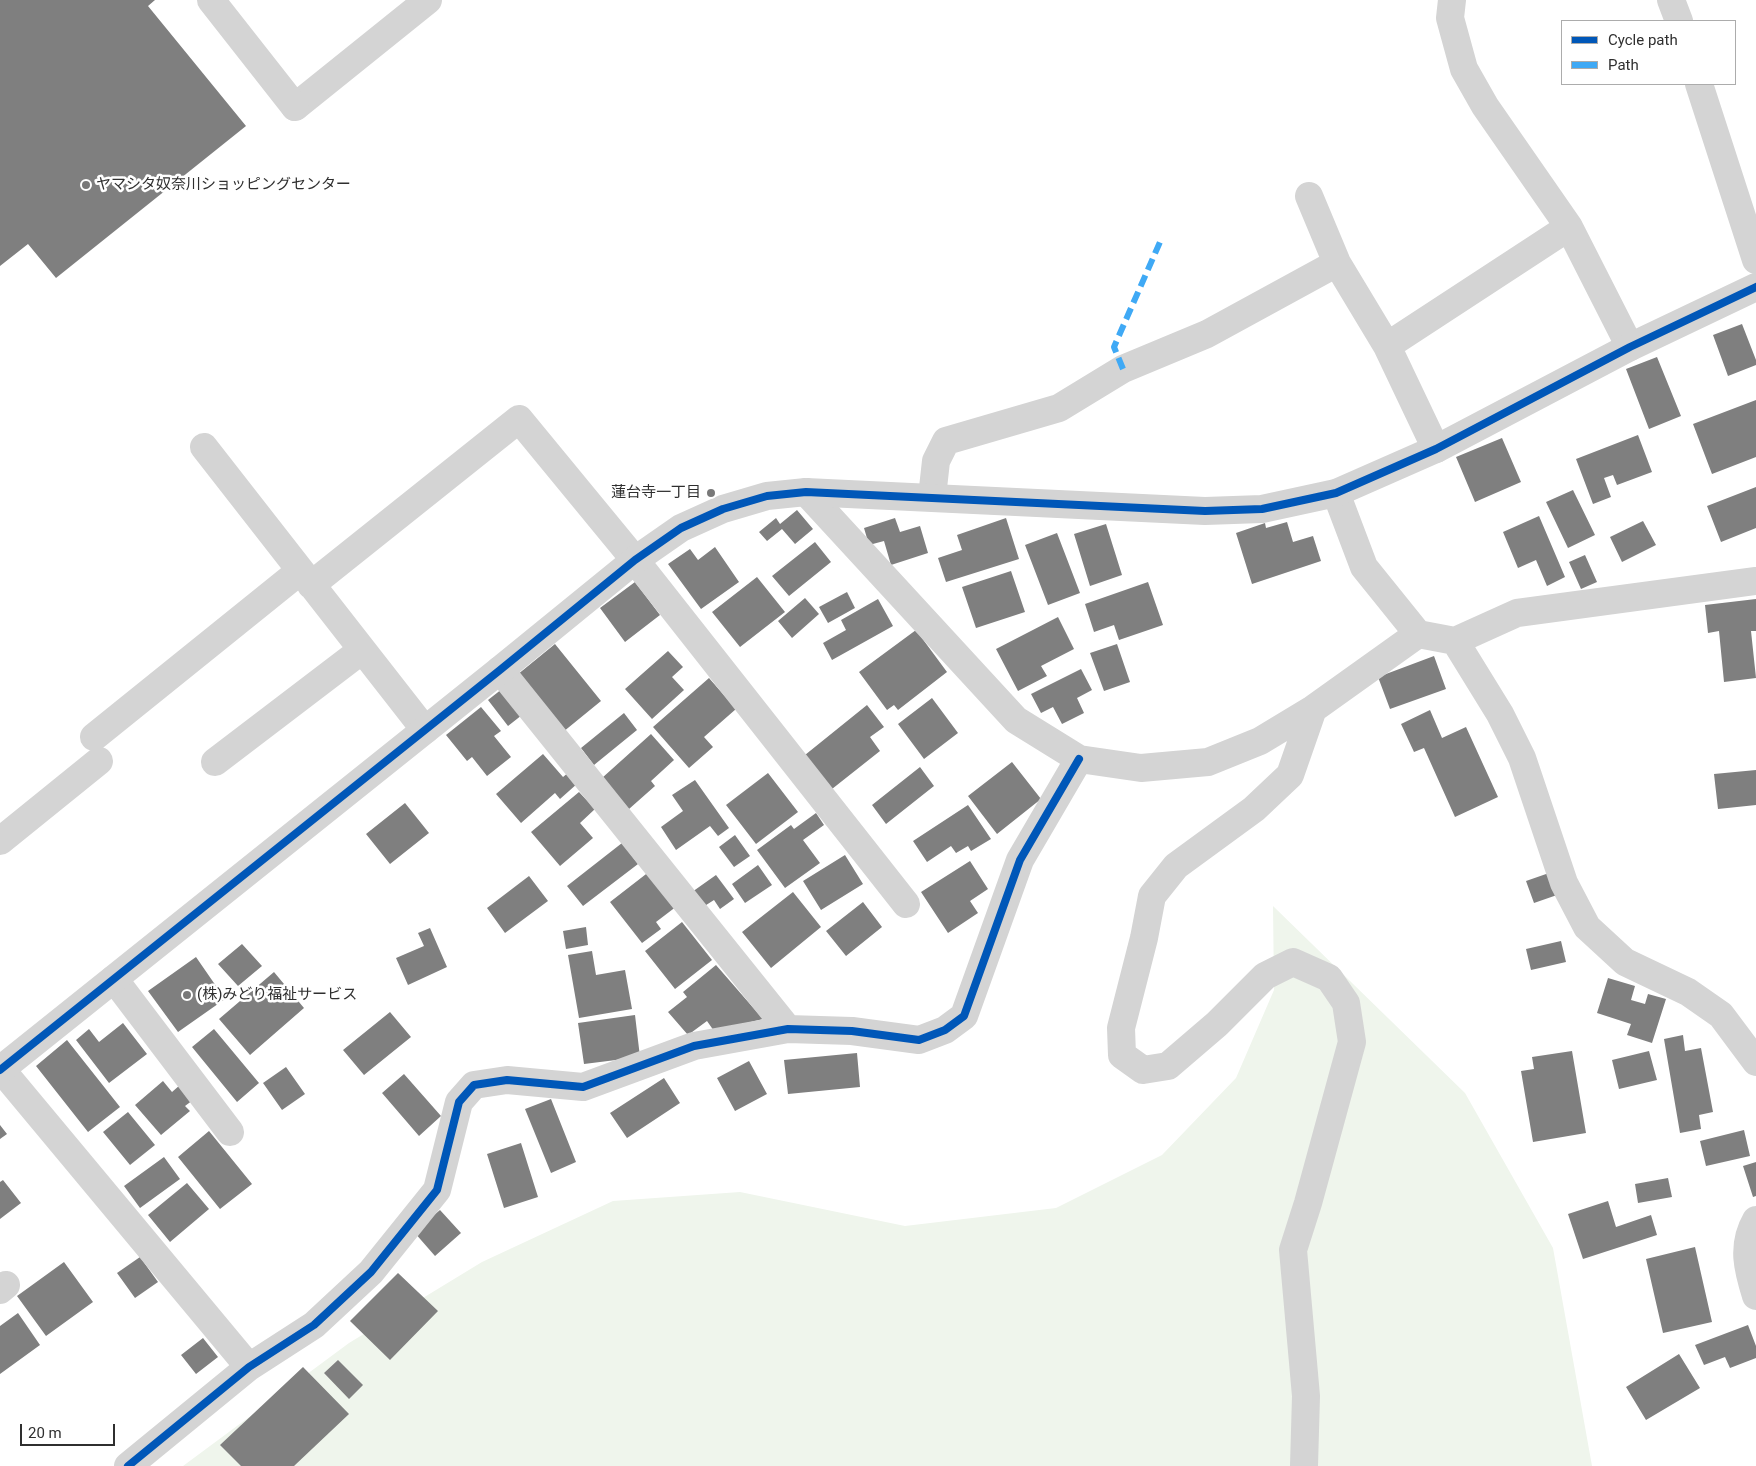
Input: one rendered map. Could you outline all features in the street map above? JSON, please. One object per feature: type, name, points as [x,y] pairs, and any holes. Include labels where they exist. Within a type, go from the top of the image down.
[{"type":"street","points":[[211,0],[295,107],[428,0]]},
{"type":"street","points":[[1452,0],[1450,18],[1464,69],[1485,106],[1569,227],[1630,347]]},
{"type":"street","points":[[1671,0],[1679,20]]},
{"type":"street","points":[[1699,85],[1756,260]]},
{"type":"street","points":[[1309,196],[1337,263],[1387,346],[1436,449]]},
{"type":"street","points":[[1387,346],[1569,227]]},
{"type":"street","points":[[932,498],[936,461],[946,441],[1059,408],[1123,369],[1207,334],[1337,263]]},
{"type":"street","points":[[249,1367],[0,1069],[635,560],[681,528],[723,509],[767,496],[806,492],[1205,511],[1262,509],[1336,493],[1436,449],[1630,347],[1756,286]]},
{"type":"street","points":[[0,841],[97,749],[305,578],[519,419],[635,560],[906,904]]},
{"type":"street","points":[[204,447],[424,730]]},
{"type":"street","points":[[806,492],[1016,720],[1079,759],[1141,768],[1208,762],[1260,741],[1313,709],[1418,634]]},
{"type":"street","points":[[1336,493],[1364,567],[1418,634],[1455,641],[1517,612],[1756,581]]},
{"type":"street","points":[[1455,641],[1500,714],[1522,758],[1564,883],[1586,927],[1625,962],[1688,992],[1721,1015],[1756,1062]]},
{"type":"street","points":[[215,762],[362,650]]},
{"type":"street","points":[[500,670],[788,1029]]},
{"type":"street","points":[[1304,1466],[1306,1396],[1293,1250],[1308,1203],[1352,1042],[1346,1003],[1329,978],[1293,962],[1264,976],[1217,1024],[1168,1066],[1143,1070],[1122,1056],[1121,1028],[1144,938],[1152,896],[1176,866],[1254,809],[1290,775],[1313,709]]},
{"type":"street","points":[[128,1466],[249,1367],[314,1326],[371,1272],[437,1190],[459,1102],[474,1085],[507,1080],[583,1087],[694,1046],[788,1029],[852,1031],[919,1040],[945,1030],[964,1016],[1020,860],[1079,759]]},
{"type":"street","points":[[114,979],[230,1132]]},
{"type":"street","points":[[1756,1220],[1746,1246],[1750,1276],[1756,1296]]},
{"type":"shaded area","points":[[1273,906],[1465,1093],[1553,1248],[1592,1466],[183,1466],[349,1343],[482,1262],[613,1201],[740,1192],[905,1226],[1056,1208],[1162,1155],[1236,1078],[1274,990]]},
{"type":"building","name":"ヤマシタ奴奈川ショッピングセンター","points":[[0,0],[155,0],[148,6],[246,126],[56,278],[28,244],[0,266]]},
{"type":"building","points":[[1742,324],[1756,360],[1756,365],[1728,376],[1713,335]]},
{"type":"building","points":[[1657,357],[1681,416],[1649,429],[1626,369]]},
{"type":"building","points":[[1756,400],[1756,457],[1712,474],[1693,424]]},
{"type":"building","points":[[1638,435],[1652,472],[1617,485],[1613,475],[1604,478],[1611,497],[1593,504],[1576,459]]},
{"type":"building","points":[[1502,438],[1521,482],[1475,502],[1456,457]]},
{"type":"building","points":[[1756,487],[1756,528],[1721,542],[1707,506]]},
{"type":"building","points":[[1573,490],[1595,535],[1568,548],[1546,502]]},
{"type":"building","points":[[797,510],[813,529],[795,544],[782,529],[767,541],[759,532],[776,518],[780,524]]},
{"type":"building","points":[[1539,516],[1565,577],[1547,586],[1536,560],[1518,568],[1503,532]]},
{"type":"building","points":[[895,518],[900,532],[920,526],[928,553],[891,565],[884,541],[869,545],[864,528]]},
{"type":"building","points":[[1006,518],[1019,559],[946,582],[938,558],[962,550],[957,535]]},
{"type":"building","points":[[1643,521],[1656,545],[1622,562],[1610,537]]},
{"type":"building","points":[[1287,522],[1293,542],[1313,536],[1321,561],[1252,584],[1236,533],[1265,523],[1266,528]]},
{"type":"building","points":[[1106,524],[1122,575],[1090,586],[1074,534]]},
{"type":"building","points":[[1057,533],[1080,593],[1048,605],[1025,545]]},
{"type":"building","points":[[815,542],[831,562],[789,596],[772,576]]},
{"type":"building","points":[[715,547],[739,582],[701,609],[668,564],[690,549],[698,560]]},
{"type":"building","points":[[1585,555],[1597,582],[1581,589],[1569,562]]},
{"type":"building","points":[[1011,571],[1025,612],[976,628],[962,587]]},
{"type":"building","points":[[757,577],[785,612],[740,647],[712,612]]},
{"type":"building","points":[[635,582],[660,615],[625,642],[600,608]]},
{"type":"building","points":[[1148,582],[1163,625],[1119,640],[1114,625],[1094,632],[1085,604]]},
{"type":"building","points":[[847,592],[855,608],[828,623],[819,607]]},
{"type":"building","points":[[805,598],[819,614],[792,638],[778,621]]},
{"type":"building","points":[[878,599],[893,626],[832,660],[823,643],[846,630],[841,620]]},
{"type":"building","points":[[1756,599],[1756,631],[1751,631],[1756,678],[1724,682],[1719,631],[1708,633],[1705,605]]},
{"type":"building","points":[[1058,617],[1074,649],[1041,666],[1047,676],[1018,691],[996,649]]},
{"type":"building","points":[[916,630],[947,672],[898,710],[894,705],[887,710],[859,672]]},
{"type":"building","points":[[555,644],[601,701],[563,732],[517,675]]},
{"type":"building","points":[[1117,644],[1130,682],[1104,691],[1090,653]]},
{"type":"building","points":[[668,651],[683,667],[672,677],[684,690],[652,719],[625,689]]},
{"type":"building","points":[[1434,656],[1446,689],[1390,709],[1378,677]]},
{"type":"building","points":[[1081,669],[1092,690],[1077,698],[1084,713],[1062,724],[1053,707],[1041,713],[1031,694]]},
{"type":"building","points":[[709,678],[736,709],[704,737],[713,747],[689,768],[653,727]]},
{"type":"building","points":[[502,689],[522,715],[508,726],[488,700]]},
{"type":"building","points":[[932,698],[958,733],[924,759],[898,724]]},
{"type":"building","points":[[867,705],[884,727],[870,737],[880,751],[832,789],[805,755]]},
{"type":"building","points":[[481,707],[501,731],[494,736],[511,757],[487,776],[472,757],[467,761],[446,735]]},
{"type":"building","points":[[1430,710],[1442,738],[1466,727],[1498,797],[1455,817],[1424,748],[1414,752],[1401,724]]},
{"type":"building","points":[[624,713],[637,730],[594,765],[581,748]]},
{"type":"building","points":[[651,734],[674,760],[651,781],[655,786],[629,809],[602,778]]},
{"type":"building","points":[[543,754],[563,777],[569,772],[578,783],[560,799],[555,793],[521,823],[496,794]]},
{"type":"building","points":[[1012,762],[1041,799],[997,834],[968,796]]},
{"type":"building","points":[[920,767],[934,786],[886,824],[872,805]]},
{"type":"building","points":[[1756,770],[1756,805],[1718,809],[1714,774]]},
{"type":"building","points":[[768,773],[798,812],[756,844],[726,805]]},
{"type":"building","points":[[695,780],[729,828],[718,836],[710,826],[676,850],[661,827],[683,811],[672,795]]},
{"type":"building","points":[[579,792],[595,809],[580,823],[593,838],[560,866],[531,832]]},
{"type":"building","points":[[405,803],[429,833],[390,864],[366,834]]},
{"type":"building","points":[[968,805],[991,839],[971,851],[968,846],[956,853],[951,846],[927,862],[913,841]]},
{"type":"building","points":[[816,813],[824,825],[803,840],[820,863],[785,888],[757,850],[791,825],[794,829]]},
{"type":"building","points":[[735,835],[750,856],[734,867],[719,847]]},
{"type":"building","points":[[622,843],[638,864],[583,906],[567,886]]},
{"type":"building","points":[[845,855],[863,884],[821,910],[803,881]]},
{"type":"building","points":[[970,861],[988,889],[970,901],[978,913],[948,933],[921,892]]},
{"type":"building","points":[[758,865],[772,885],[745,903],[732,884]]},
{"type":"building","points":[[650,871],[677,906],[656,922],[661,929],[642,943],[610,902]]},
{"type":"building","points":[[1549,873],[1557,895],[1534,903],[1526,881]]},
{"type":"building","points":[[716,875],[734,899],[720,909],[714,900],[703,907],[692,892]]},
{"type":"building","points":[[529,876],[548,901],[505,933],[487,908]]},
{"type":"building","points":[[793,892],[821,927],[771,968],[742,932]]},
{"type":"building","points":[[863,902],[882,927],[846,956],[826,931]]},
{"type":"building","points":[[682,922],[712,960],[675,989],[645,951]]},
{"type":"building","points":[[586,927],[588,945],[566,949],[563,931]]},
{"type":"building","points":[[430,928],[447,967],[408,985],[396,958],[424,946],[418,933]]},
{"type":"building","points":[[1561,941],[1566,962],[1531,970],[1526,949]]},
{"type":"building","points":[[242,944],[262,966],[238,986],[218,964]]},
{"type":"building","points":[[592,951],[596,975],[625,970],[632,1009],[579,1018],[568,955]]},
{"type":"building","name":"(株)みどり福祉サービス","points":[[196,957],[225,999],[178,1032],[148,991]]},
{"type":"building","points":[[716,965],[763,1019],[714,1031],[707,1021],[688,1035],[668,1012],[687,997],[683,992]]},
{"type":"building","points":[[274,972],[304,1008],[250,1055],[219,1019]]},
{"type":"building","points":[[1608,978],[1635,986],[1631,1000],[1645,1004],[1648,994],[1666,999],[1652,1043],[1627,1035],[1631,1024],[1597,1013]]},
{"type":"building","points":[[390,1012],[411,1037],[364,1075],[343,1050]]},
{"type":"building","points":[[635,1015],[640,1057],[584,1064],[578,1023]]},
{"type":"building","points":[[123,1023],[147,1054],[109,1083],[76,1040],[89,1029],[99,1042]]},
{"type":"building","points":[[214,1029],[259,1083],[237,1102],[192,1047]]},
{"type":"building","points":[[1683,1035],[1685,1051],[1701,1048],[1713,1112],[1699,1115],[1701,1129],[1680,1133],[1664,1039]]},
{"type":"building","points":[[67,1040],[120,1107],[88,1132],[36,1066]]},
{"type":"building","points":[[1572,1051],[1586,1133],[1533,1142],[1521,1071],[1534,1069],[1532,1057]]},
{"type":"building","points":[[1649,1051],[1657,1080],[1619,1089],[1612,1060]]},
{"type":"building","points":[[857,1053],[860,1087],[788,1094],[784,1060]]},
{"type":"building","points":[[749,1061],[767,1094],[735,1111],[717,1078]]},
{"type":"building","points":[[286,1067],[305,1094],[282,1110],[263,1083]]},
{"type":"building","points":[[404,1074],[441,1116],[419,1136],[382,1093]]},
{"type":"building","points":[[664,1078],[680,1103],[627,1138],[610,1113]]},
{"type":"building","points":[[163,1081],[172,1092],[180,1085],[193,1100],[185,1106],[190,1111],[161,1135],[135,1105]]},
{"type":"building","points":[[551,1099],[576,1162],[551,1173],[525,1109]]},
{"type":"building","points":[[128,1112],[155,1145],[130,1165],[103,1132]]},
{"type":"building","points":[[0,1125],[7,1134],[0,1139]]},
{"type":"building","points":[[1744,1130],[1750,1156],[1706,1166],[1700,1141]]},
{"type":"building","points":[[209,1131],[252,1184],[220,1209],[178,1157]]},
{"type":"building","points":[[521,1143],[538,1197],[504,1208],[487,1154]]},
{"type":"building","points":[[164,1157],[180,1179],[140,1208],[124,1186]]},
{"type":"building","points":[[1756,1162],[1756,1196],[1753,1197],[1743,1166]]},
{"type":"building","points":[[1668,1178],[1672,1197],[1638,1203],[1635,1184]]},
{"type":"building","points":[[3,1180],[21,1203],[0,1219],[0,1182]]},
{"type":"building","points":[[187,1183],[209,1209],[170,1242],[148,1215]]},
{"type":"building","points":[[1608,1201],[1616,1227],[1651,1215],[1657,1235],[1583,1259],[1568,1214]]},
{"type":"building","points":[[440,1210],[461,1233],[435,1256],[414,1232]]},
{"type":"building","points":[[1695,1247],[1712,1322],[1663,1333],[1646,1259]]},
{"type":"building","points":[[140,1257],[158,1282],[135,1298],[117,1273]]},
{"type":"building","points":[[64,1262],[93,1302],[46,1336],[17,1296]]},
{"type":"building","points":[[398,1273],[438,1311],[390,1360],[350,1321]]},
{"type":"building","points":[[18,1313],[40,1345],[0,1374],[0,1326]]},
{"type":"building","points":[[1748,1325],[1756,1346],[1756,1358],[1730,1368],[1725,1357],[1704,1365],[1695,1345]]},
{"type":"building","points":[[203,1338],[218,1357],[196,1374],[181,1355]]},
{"type":"building","points":[[1679,1354],[1700,1388],[1646,1420],[1626,1387]]},
{"type":"building","points":[[338,1360],[363,1385],[349,1399],[324,1373]]},
{"type":"building","points":[[303,1367],[349,1414],[294,1466],[241,1466],[220,1445]]},
{"type":"marked path","points":[[1123,369],[1114,347],[1160,242]]},
{"type":"cycle path","points":[[0,1070],[635,560],[681,528],[723,509],[767,496],[806,492],[1205,511],[1262,509],[1336,493],[1436,449],[1630,347],[1756,287]]},
{"type":"cycle path","points":[[128,1466],[249,1367],[314,1325],[371,1272],[437,1190],[459,1102],[474,1085],[507,1080],[583,1087],[694,1046],[788,1029],[852,1031],[919,1040],[945,1030],[964,1016],[1020,860],[1079,759]]},
{"type":"place","name":"ヤマシタ奴奈川ショッピングセンター","points":[[86,185]]},
{"type":"place","name":"蓮台寺一丁目","points":[[711,493]]},
{"type":"place","name":"(株)みどり福祉サービス","points":[[187,995]]}]
